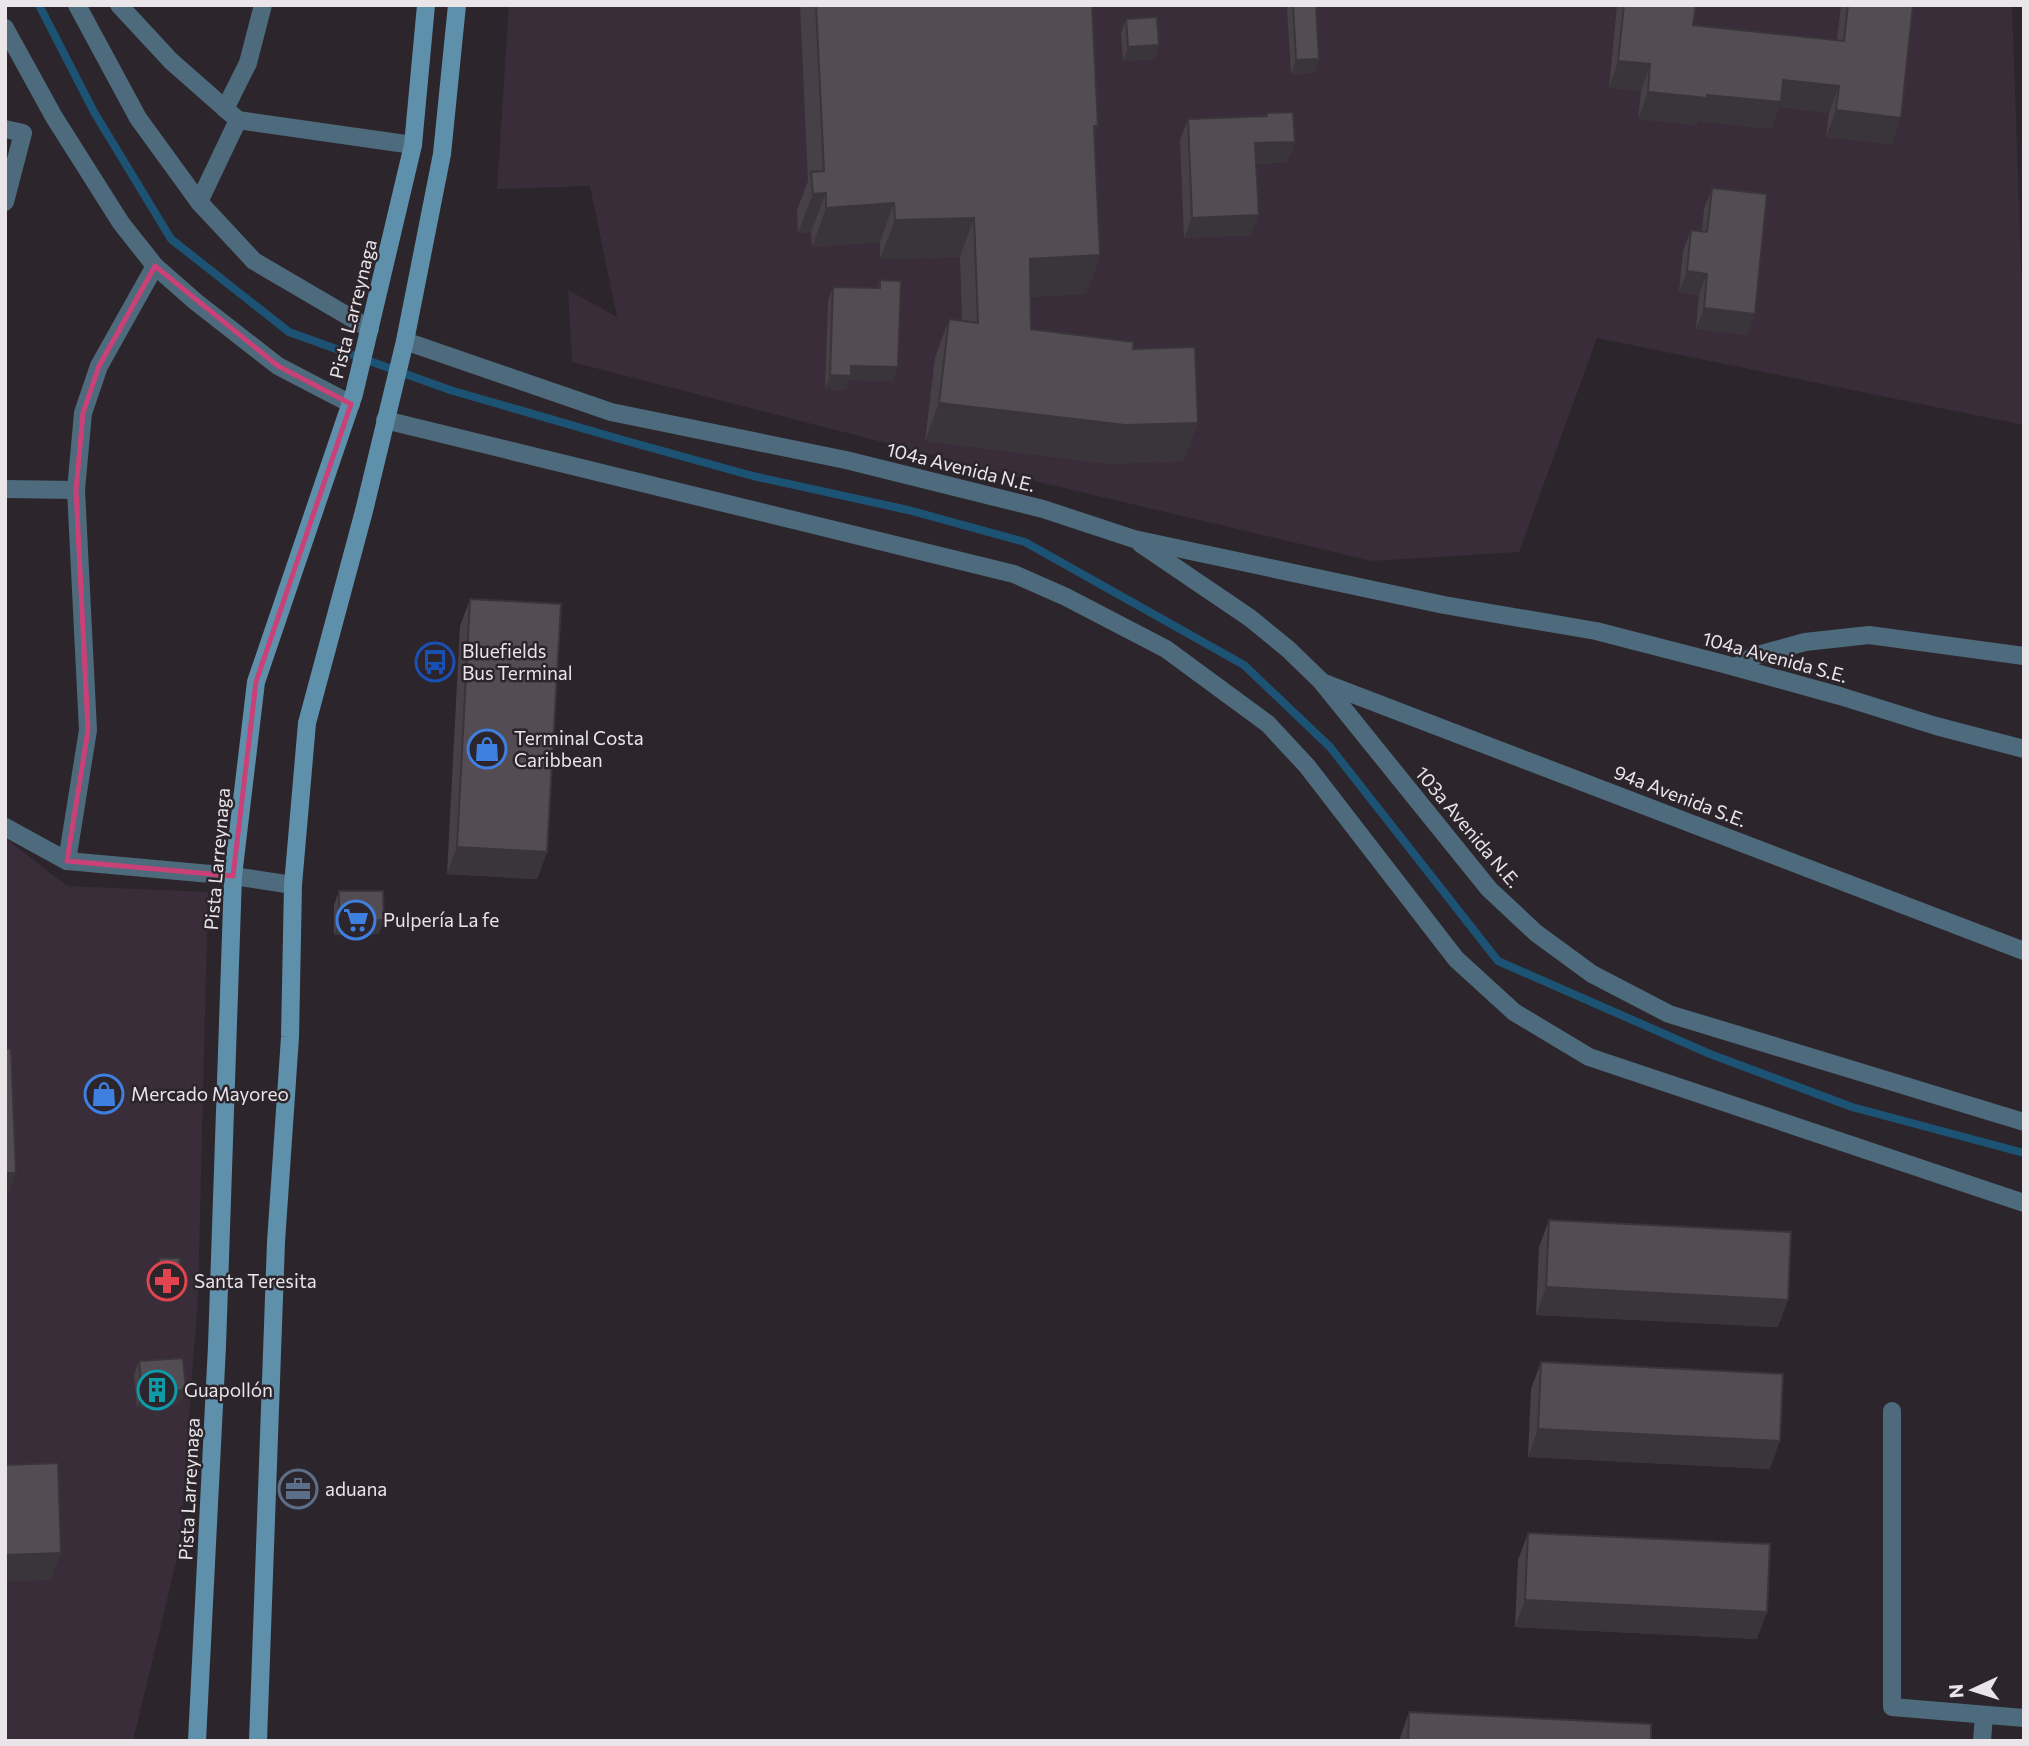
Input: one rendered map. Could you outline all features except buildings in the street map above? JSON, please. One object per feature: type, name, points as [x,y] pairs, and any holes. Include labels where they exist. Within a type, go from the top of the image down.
[{"type":"main road","name":"Pista Larreynaga","points":[[197,1741],[217,1346],[233,876],[256,682],[352,399],[369,333],[413,145],[426,5]]},
{"type":"main road","points":[[258,1741],[276,1242],[290,1037],[293,885],[307,723],[364,512],[404,344],[442,154],[457,5]]},
{"type":"street","points":[[77,5],[138,118],[198,202],[254,261],[369,333]]},
{"type":"street","points":[[119,5],[171,61],[232,114],[413,145]]},
{"type":"street","points":[[198,202],[232,114],[263,5]]},
{"type":"street","points":[[5,28],[54,117],[121,223],[155,266],[278,366],[352,399]]},
{"type":"street","points":[[5,202],[14,131]]},
{"type":"street","points":[[67,861],[88,730],[76,489],[83,413],[99,366],[155,266]]},
{"type":"street","name":"104a Avenida N.E.","points":[[404,344],[611,412],[846,460],[1043,509],[1134,540],[1513,617]]},
{"type":"street","points":[[386,413],[1014,574],[1066,597],[1166,649],[1268,724],[1307,766],[1456,959],[1514,1012],[1589,1057],[2024,1203]]},
{"type":"street","points":[[5,489],[76,489]]},
{"type":"street","name":"103a Avenida N.E.","points":[[1134,540],[1250,618],[1288,649],[1321,681],[1489,889],[1536,933],[1592,974],[1669,1014],[2024,1122]]},
{"type":"street","name":"104a Avenida S.E.","points":[[1513,617],[1596,631],[1736,667],[2024,749]]},
{"type":"street","points":[[1736,667],[1754,656],[1805,642],[1869,635],[2024,656]]},
{"type":"street","name":"94a Avenida S.E.","points":[[1321,681],[2024,951]]},
{"type":"street","points":[[5,827],[67,861],[233,876],[293,885]]},
{"type":"street","points":[[1892,1411],[1892,1707],[2024,1718]]},
{"type":"street","points":[[1982,1741],[1984,1715]]},
{"type":"highlighted area","points":[[155,266],[278,366],[351,404],[256,682],[233,876],[67,861],[88,730],[76,490],[83,413],[99,366]]},
{"type":"shaded area","points":[[509,5],[2012,5],[2024,350],[2024,425],[1597,338],[1519,552],[1372,561],[1018,477],[572,362],[568,290],[617,317],[590,186],[497,189]]},
{"type":"shaded area","name":"Mercado Mayoreo","points":[[5,838],[67,886],[208,892],[198,1296],[179,1550],[133,1741],[5,1741]]},
{"type":"waterway","points":[[39,5],[94,112],[171,239],[289,332],[450,390],[623,440],[753,476],[908,510],[1025,542],[1244,665],[1330,747],[1498,961],[1710,1054],[1852,1107],[2024,1153]]},
{"type":"place","name":"Bluefields Bus Terminal","points":[[435,662]]},
{"type":"place","name":"Terminal Costa Caribbean","points":[[487,749]]},
{"type":"place","name":"Pulpería La fe","points":[[356,920]]},
{"type":"place","name":"Mercado Mayoreo","points":[[104,1094]]},
{"type":"place","name":"Santa Teresita","points":[[167,1281]]},
{"type":"place","name":"Guapollón","points":[[157,1390]]},
{"type":"place","name":"aduana","points":[[298,1489]]}]
